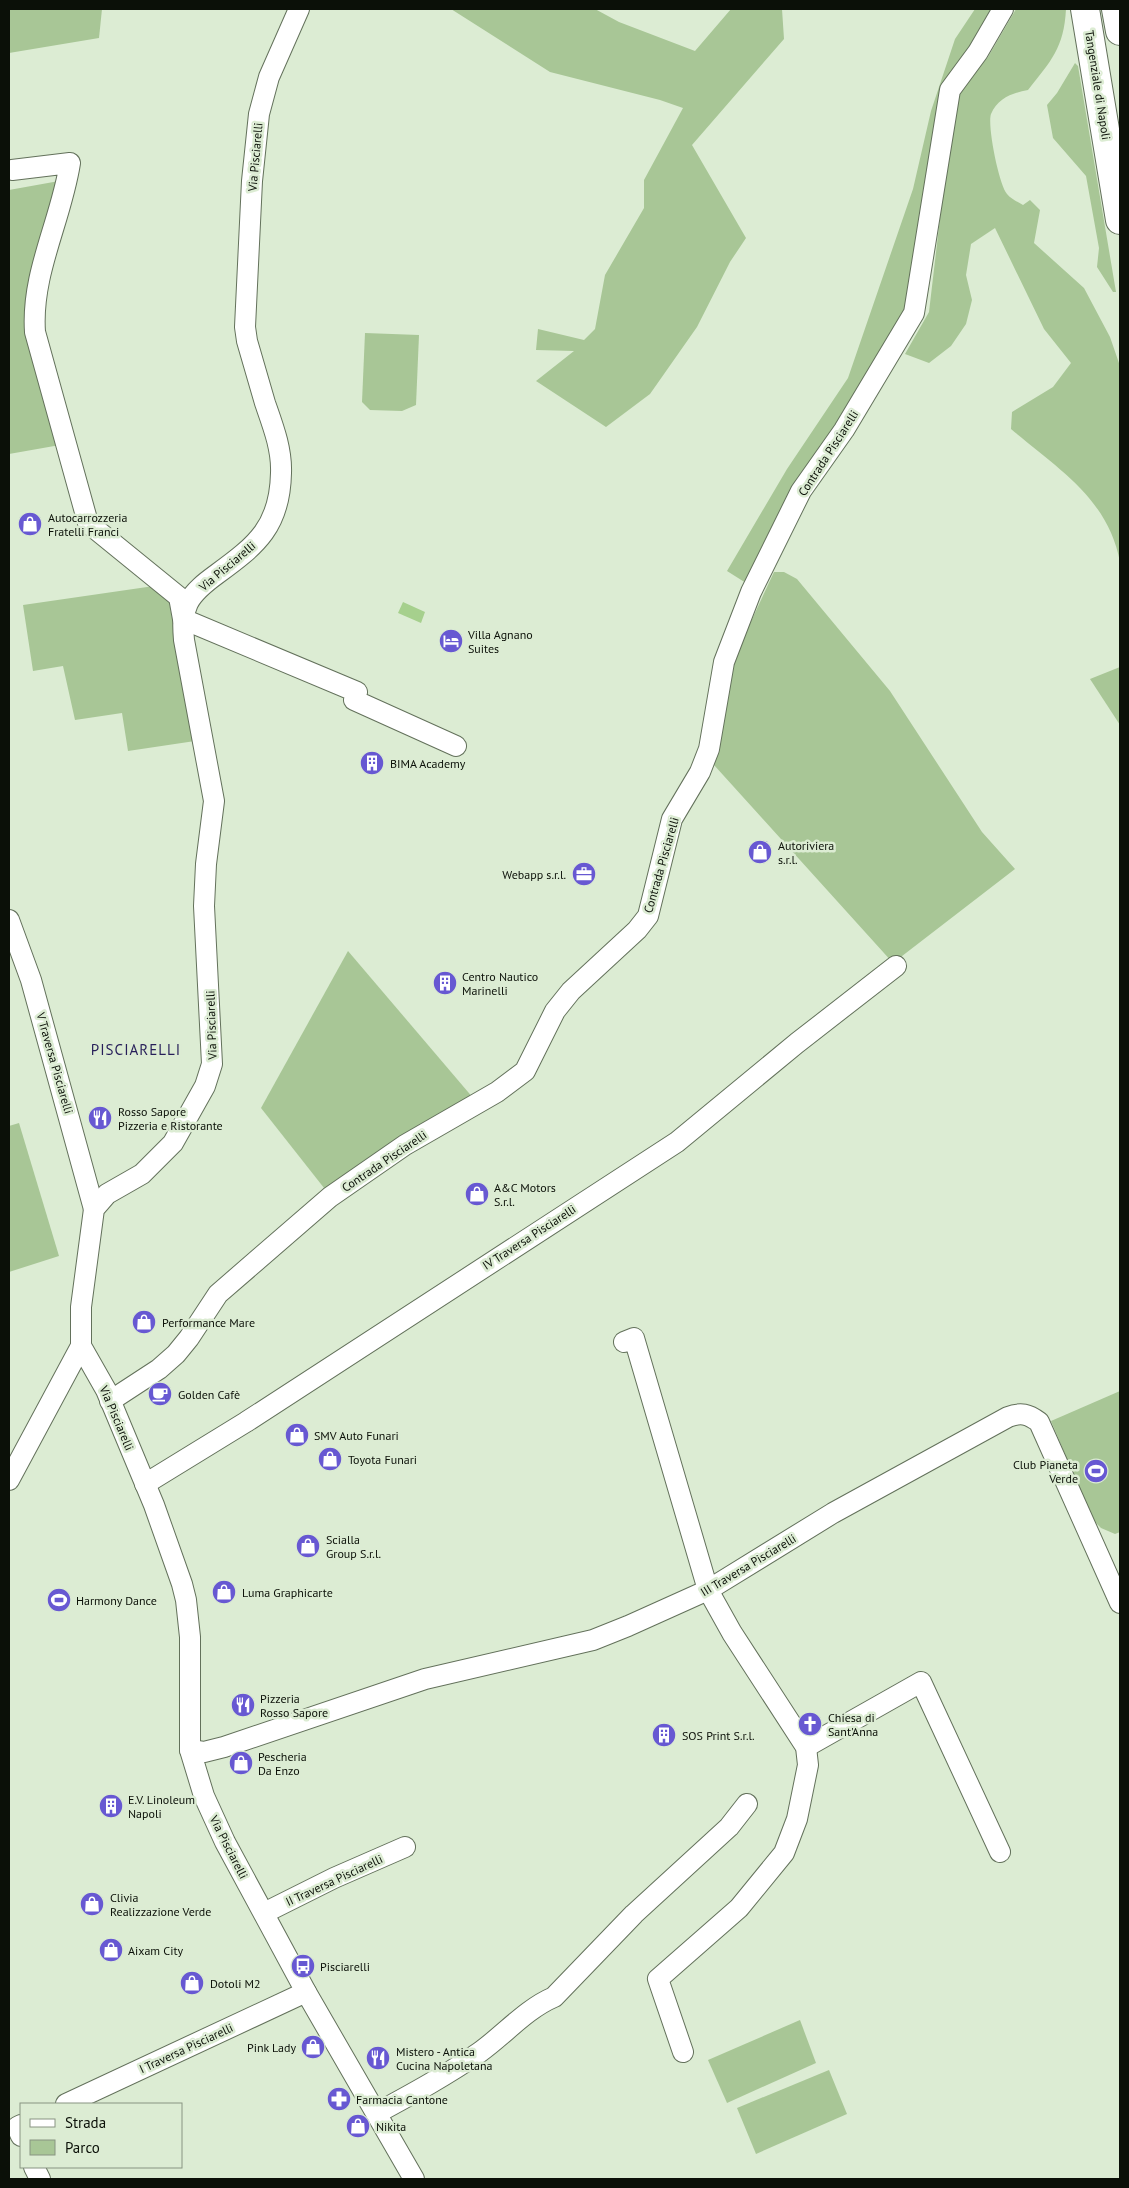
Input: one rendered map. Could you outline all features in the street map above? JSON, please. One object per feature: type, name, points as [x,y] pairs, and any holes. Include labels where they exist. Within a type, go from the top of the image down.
[{"type":"highway","name":"Tangenziale di Napoli","points":[[1085,9],[1120,220]]},
{"type":"highway","points":[[1116,9],[1120,31]]},
{"type":"street","name":"Via Pisciarelli","points":[[299,9],[269,77],[259,114],[252,182],[246,318],[247,341],[280,449],[281,473],[279,496],[273,517],[264,535],[244,554],[197,590],[188,603],[183,619],[184,640],[214,801],[206,864],[204,906],[212,1064],[205,1086],[173,1143],[142,1174],[108,1194],[94,1209],[81,1307],[81,1346],[110,1401],[145,1484],[186,1600],[190,1645],[190,1750],[194,1769],[216,1822],[306,1992],[414,2179]]},
{"type":"street","name":"Contrada Pisciarelli","points":[[110,1401],[159,1369],[176,1354],[218,1294],[330,1198],[405,1145],[514,1082],[525,1071],[555,1011],[571,991],[637,930],[648,916],[672,819],[700,772],[709,749],[724,662],[751,592],[801,492],[844,430],[914,312],[946,102],[950,90],[978,52],[1003,9]]},
{"type":"street","points":[[12,170],[70,163],[65,190],[38,278],[34,314],[35,332],[88,523],[179,597],[183,619],[357,692],[354,700],[456,746]]},
{"type":"street","name":"V Traversa Pisciarelli","points":[[9,920],[32,980],[94,1209]]},
{"type":"street","name":"IV Traversa Pisciarelli","points":[[145,1484],[246,1422],[678,1142],[797,1043],[896,966]]},
{"type":"street","points":[[624,1342],[634,1338],[708,1590],[732,1633],[806,1747],[808,1765],[799,1810],[784,1853],[739,1908],[658,1979],[683,2052]]},
{"type":"street","points":[[9,1480],[81,1346]]},
{"type":"street","name":"III Traversa Pisciarelli","points":[[190,1750],[204,1752],[224,1747],[425,1679],[593,1640],[708,1590],[833,1513],[1008,1416],[1020,1413],[1030,1415],[1039,1422],[1120,1602]]},
{"type":"street","points":[[806,1747],[921,1682],[1000,1852]]},
{"type":"street","points":[[377,2113],[454,2070],[493,2042],[538,2004],[554,1997],[634,1914],[729,1827],[747,1804]]},
{"type":"street","name":"II Traversa Pisciarelli","points":[[264,1913],[334,1878],[405,1848]]},
{"type":"street","name":"I Traversa Pisciarelli","points":[[68,2103],[306,1992]]},
{"type":"green space","points":[[9,9],[102,9],[99,38],[9,53]]},
{"type":"green space","points":[[451,9],[595,9],[619,22],[695,51],[731,9],[782,9],[784,39],[692,145],[746,238],[730,262],[697,327],[650,394],[606,427],[536,381],[574,351],[536,350],[538,329],[584,340],[595,329],[605,275],[644,208],[644,180],[683,108],[660,100],[550,72]]},
{"type":"green space","points":[[975,9],[991,9],[944,92],[913,297],[746,583],[727,571],[787,469],[848,378],[913,189],[931,111],[955,39]]},
{"type":"green space","points":[[1016,9],[1066,9],[1065,22],[1059,44],[1050,62],[1028,90],[1011,95],[994,108],[990,120],[992,142],[997,168],[1007,194],[1023,205],[1030,200],[1040,210],[1034,243],[1084,288],[1110,337],[1120,366],[1120,562],[1114,540],[1092,502],[1063,471],[1011,429],[1012,412],[1053,387],[1071,363],[1044,329],[995,228],[971,244],[966,275],[972,300],[966,324],[951,346],[929,363],[905,354],[929,312],[952,116],[959,91],[988,57]]},
{"type":"green space","points":[[1075,63],[1078,66],[1116,292],[1113,292],[1097,267],[1099,248],[1086,176],[1053,138],[1047,105],[1057,93]]},
{"type":"green space","points":[[59,181],[29,287],[60,445],[9,454],[9,190]]},
{"type":"green space","points":[[365,333],[419,335],[416,405],[402,411],[370,410],[362,402]]},
{"type":"green space","points":[[774,572],[784,572],[797,579],[890,691],[982,832],[1015,869],[893,963],[714,765],[735,656]]},
{"type":"green space","points":[[154,586],[169,602],[195,741],[128,751],[122,713],[75,720],[63,666],[33,671],[23,605]]},
{"type":"green space","points":[[1120,667],[1120,725],[1090,679]]},
{"type":"green space","points":[[348,951],[474,1099],[328,1193],[261,1108]]},
{"type":"green space","points":[[19,1123],[59,1256],[9,1272],[9,1126]]},
{"type":"green space","name":"Club Pianeta Verde","points":[[1120,1391],[1120,1532],[1115,1534],[1101,1528],[1093,1520],[1051,1421]]},
{"type":"green space","points":[[800,2020],[816,2063],[727,2103],[708,2060]]},
{"type":"green space","points":[[829,2070],[847,2114],[756,2154],[737,2108]]},
{"type":"shaded area","points":[[403,602],[425,612],[421,623],[398,613]]},
{"type":"place","name":"Autocarrozzeria Fratelli Franci","points":[[30,524]]},
{"type":"place","name":"Villa Agnano Suites","points":[[451,641]]},
{"type":"place","name":"BIMA Academy","points":[[372,763]]},
{"type":"place","name":"Autoriviera s.r.l.","points":[[760,852]]},
{"type":"place","name":"Webapp s.r.l.","points":[[584,874]]},
{"type":"place","name":"Centro Nautico Marinelli","points":[[445,983]]},
{"type":"place","name":"Rosso Sapore Pizzeria e Ristorante","points":[[100,1118]]},
{"type":"place","name":"A&C Motors S.r.l.","points":[[477,1194]]},
{"type":"place","name":"Performance Mare","points":[[144,1322]]},
{"type":"place","name":"Golden Cafè","points":[[160,1394]]},
{"type":"place","name":"SMV Auto Funari","points":[[297,1435]]},
{"type":"place","name":"Toyota Funari","points":[[330,1459]]},
{"type":"place","name":"Club Pianeta Verde","points":[[1096,1471]]},
{"type":"place","name":"Scialla Group S.r.l.","points":[[308,1546]]},
{"type":"place","name":"Luma Graphicarte","points":[[224,1592]]},
{"type":"place","name":"Harmony Dance","points":[[59,1600]]},
{"type":"place","name":"Pizzeria Rosso Sapore","points":[[243,1705]]},
{"type":"place","name":"Chiesa di Sant'Anna","points":[[810,1724]]},
{"type":"place","name":"SOS Print S.r.l.","points":[[664,1735]]},
{"type":"place","name":"Pescheria Da Enzo","points":[[241,1763]]},
{"type":"place","name":"E.V. Linoleum Napoli","points":[[111,1806]]},
{"type":"place","name":"Clivia Realizzazione Verde","points":[[92,1904]]},
{"type":"place","name":"Aixam City","points":[[111,1950]]},
{"type":"place","name":"Pisciarelli","points":[[303,1966]]},
{"type":"place","name":"Dotoli M2","points":[[192,1983]]},
{"type":"place","name":"Pink Lady","points":[[313,2047]]},
{"type":"place","name":"Mistero - Antica Cucina Napoletana","points":[[378,2058]]},
{"type":"place","name":"Farmacia Cantone","points":[[339,2099]]},
{"type":"place","name":"Nikita","points":[[358,2126]]},
{"type":"district","name":"PISCIARELLI","points":[[136,1049]]}]
